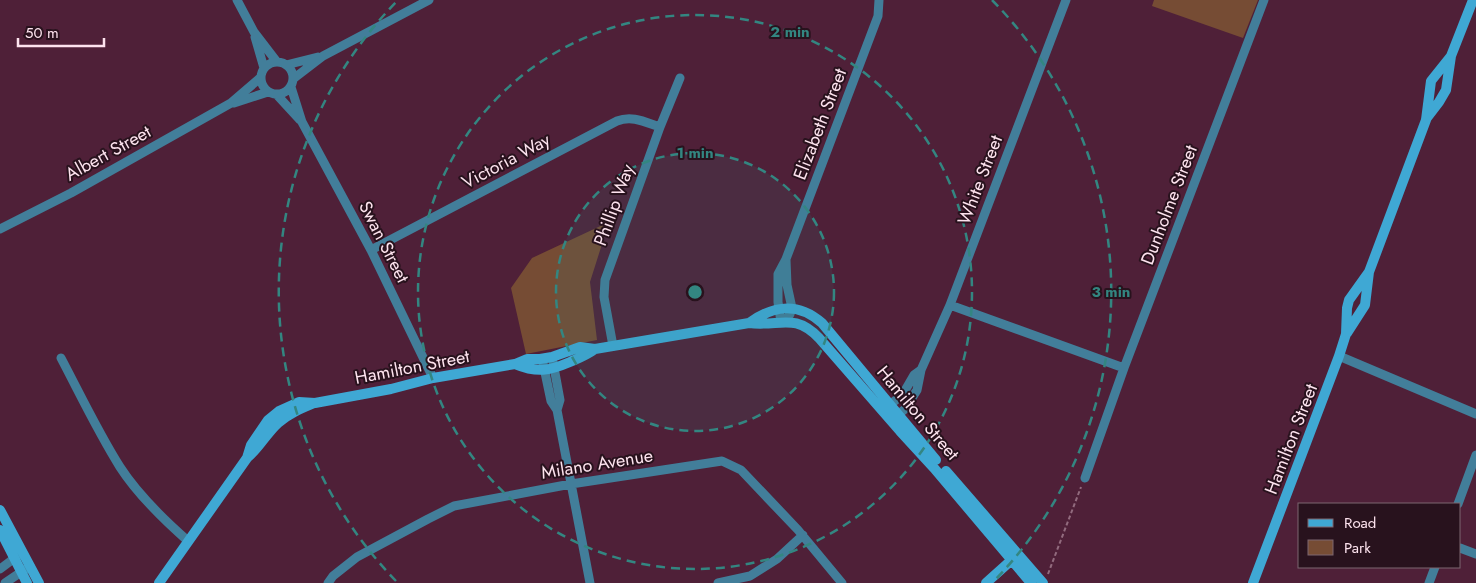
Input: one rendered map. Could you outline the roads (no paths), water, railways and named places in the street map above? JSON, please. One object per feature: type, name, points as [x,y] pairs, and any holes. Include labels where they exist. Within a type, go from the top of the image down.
[{"type":"street","points":[[236,0],[254,32],[277,62],[286,65],[291,70],[292,83]]},
{"type":"street","points":[[277,62],[264,68],[260,78],[262,85],[272,94],[285,93],[292,83],[323,56],[429,0]]},
{"type":"street","name":"Elizabeth Street","points":[[783,322],[779,310],[778,274],[786,260],[878,16],[879,0]]},
{"type":"street","name":"White Street","points":[[895,418],[905,409],[914,396],[921,370],[950,305],[1066,0]]},
{"type":"street","name":"Dunholme Street","points":[[1084,478],[1264,0]]},
{"type":"street","name":"Hamilton Street","points":[[1426,120],[1446,90],[1451,56],[1473,0]]},
{"type":"street","points":[[254,32],[264,68]]},
{"type":"street","points":[[286,65],[323,56]]},
{"type":"street","name":"Hamilton Street","points":[[1346,334],[1365,305],[1369,272],[1426,120],[1431,81],[1451,56]]},
{"type":"street","name":"Albert Street","points":[[0,229],[71,193],[231,103],[260,78]]},
{"type":"street","name":"Phillip Way","points":[[613,346],[604,297],[605,280],[660,127],[680,78]]},
{"type":"street","name":"Swan Street","points":[[292,83],[302,122],[371,250],[432,378]]},
{"type":"street","name":"Swan Street","points":[[272,94],[302,122]]},
{"type":"street","name":"Albert Street","points":[[231,103],[272,94]]},
{"type":"street","name":"Victoria Way","points":[[371,250],[617,121],[635,118],[660,127]]},
{"type":"street","name":"Elizabeth Street","points":[[786,260],[787,285],[792,308]]},
{"type":"street","name":"Hamilton Street","points":[[1253,583],[1339,356],[1346,334],[1349,300],[1369,272]]},
{"type":"street","points":[[950,305],[1124,368]]},
{"type":"street","points":[[783,322],[790,314],[792,308]]},
{"type":"street","name":"Hamilton Street","points":[[749,323],[760,316],[792,308],[806,311],[822,323],[895,418],[1015,557],[1042,583]]},
{"type":"street","name":"Hamilton Street","points":[[159,583],[247,458],[257,450],[276,424],[315,402],[391,388],[432,378],[516,364],[527,359],[547,358],[580,347],[595,349],[749,323],[762,325],[783,322],[798,323],[813,331],[887,408]]},
{"type":"street","name":"Hamilton Street","points":[[516,364],[536,371],[550,369],[585,356],[595,349]]},
{"type":"street","points":[[1339,356],[1476,414]]},
{"type":"street","points":[[61,358],[122,469],[167,522],[188,541]]},
{"type":"street","points":[[547,358],[560,400],[557,410],[590,583]]},
{"type":"street","name":"White Street","points":[[887,408],[903,394],[914,375],[921,370]]},
{"type":"street","points":[[1458,503],[1476,455]]},
{"type":"street","name":"Milano Avenue","points":[[328,583],[333,576],[357,557],[445,510],[472,502],[571,484],[722,461],[741,470],[803,535],[842,583]]},
{"type":"street","points":[[0,510],[26,569],[38,583]]},
{"type":"street","points":[[0,530],[19,555]]},
{"type":"street","points":[[718,583],[750,576],[777,559],[803,535]]},
{"type":"street","points":[[1461,548],[1476,554]]},
{"type":"street","points":[[0,569],[19,555]]},
{"type":"street","points":[[986,583],[1015,557]]},
{"type":"street","name":"Hamilton Street","points":[[1015,557],[1031,583]]},
{"type":"street","points":[[1429,583],[1435,568]]},
{"type":"street","points":[[5,583],[26,569]]},
{"type":"street","points":[[26,569],[27,583]]}]
